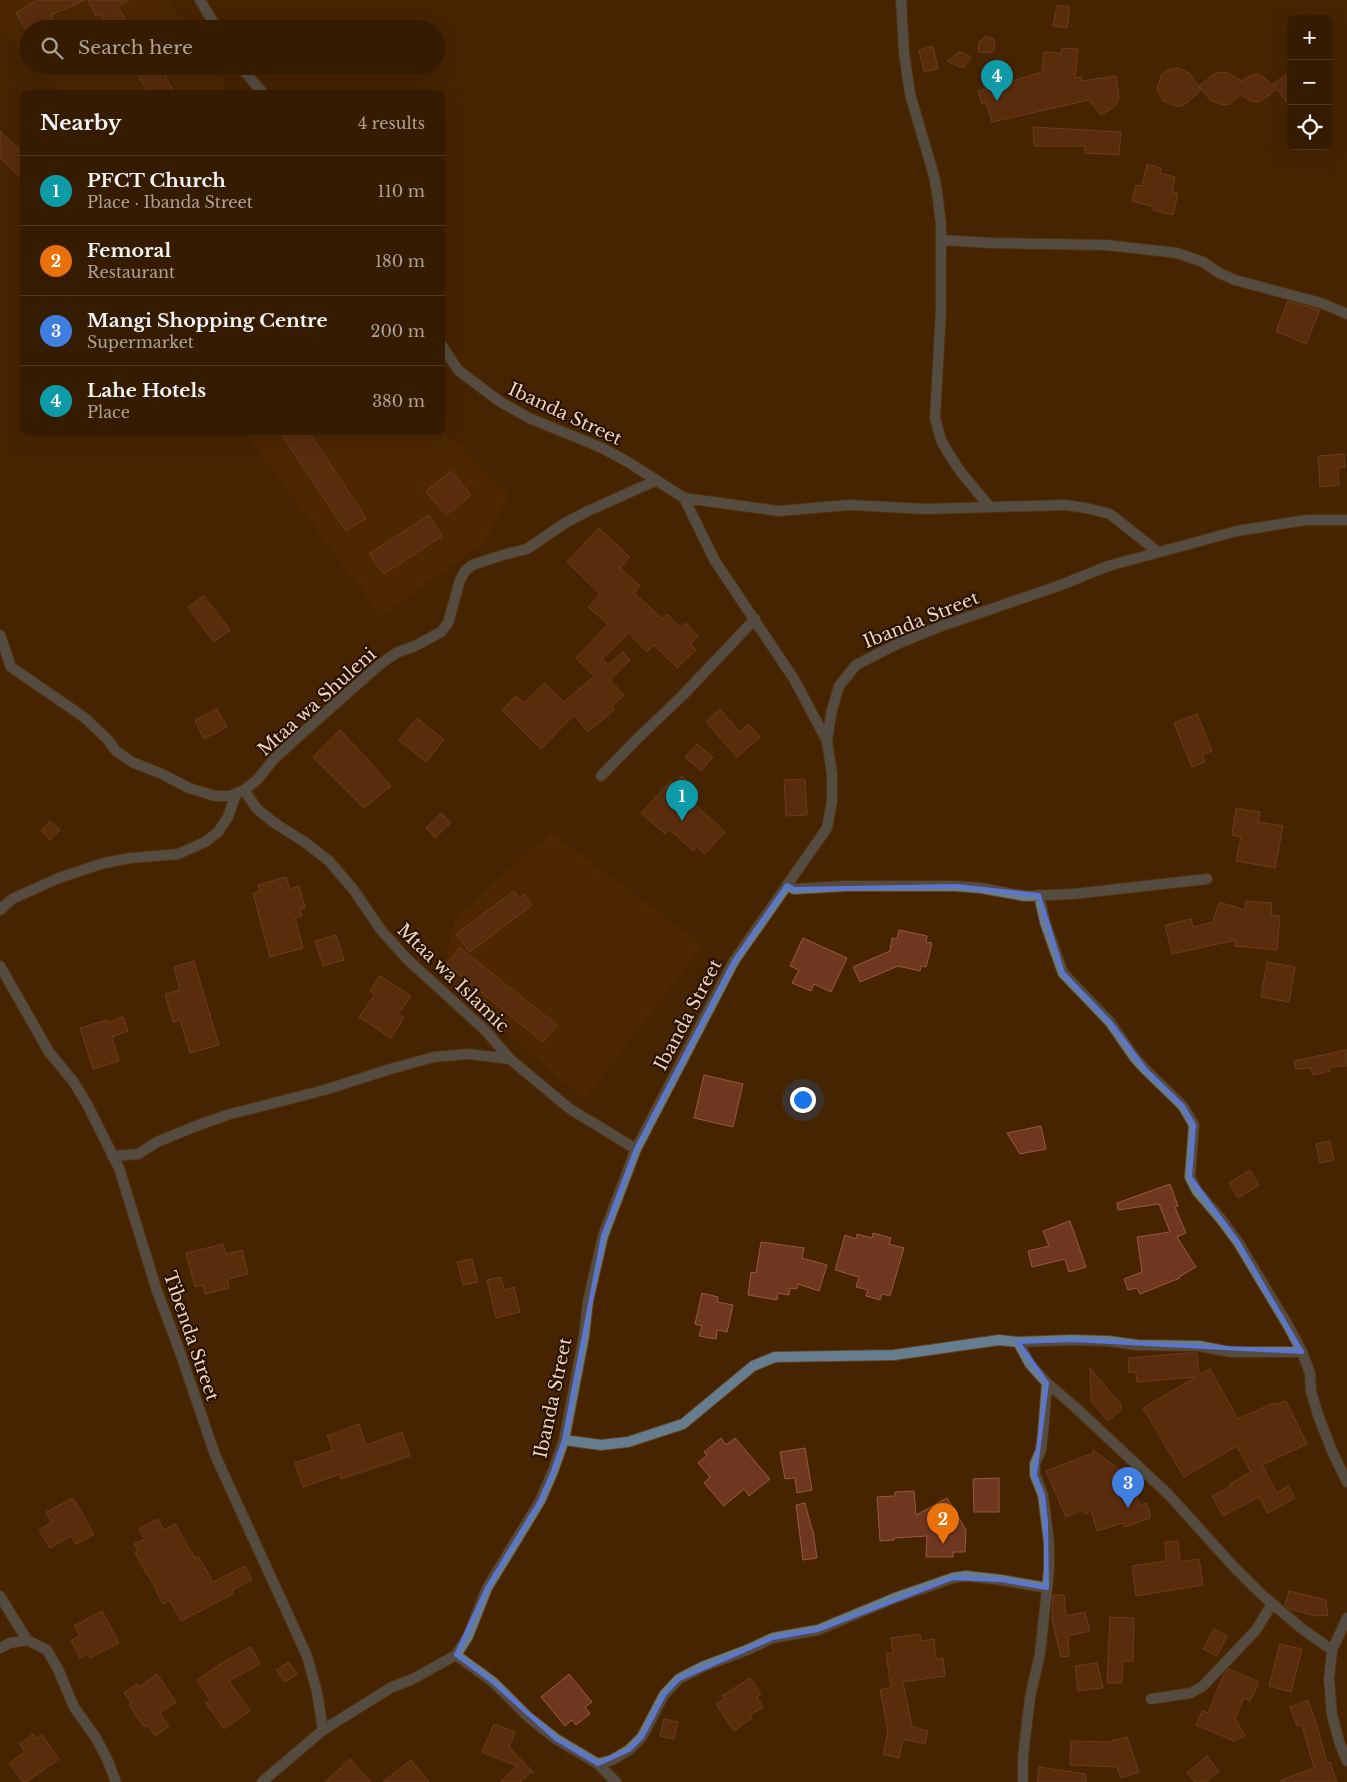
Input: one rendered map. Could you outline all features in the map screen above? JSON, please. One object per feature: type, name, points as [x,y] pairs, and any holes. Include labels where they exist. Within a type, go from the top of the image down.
[{"type":"street","points":[[200,0],[212,20]]},
{"type":"street","points":[[901,0],[904,52],[910,94],[937,192],[942,240],[941,310],[935,418],[941,440],[949,454],[960,471],[989,506]]},
{"type":"street","points":[[248,75],[260,90]]},
{"type":"street","points":[[942,240],[991,243],[1106,245],[1177,253],[1203,262],[1234,280],[1321,303],[1347,314]]},
{"type":"street","name":"Ibanda Street","points":[[445,350],[458,370],[499,401],[529,418],[602,448],[684,498]]},
{"type":"street","name":"Mtaa wa Shuleni","points":[[240,792],[257,780],[274,759],[378,666],[396,653],[415,646],[441,632],[448,623],[460,580],[465,571],[472,565],[527,549],[565,523],[657,480]]},
{"type":"street","points":[[684,498],[779,511],[849,505],[926,509],[1065,505],[1100,510],[1115,516],[1158,552]]},
{"type":"street","points":[[684,498],[715,562],[794,679],[827,742]]},
{"type":"street","name":"Ibanda Street","points":[[262,1782],[323,1730],[392,1687],[411,1680],[456,1655],[468,1636],[487,1588],[540,1501],[564,1440],[584,1336],[588,1302],[603,1236],[636,1149],[734,961],[827,828],[832,801],[832,774],[827,742],[831,714],[839,686],[856,665],[897,644],[939,627],[1061,585],[1108,566],[1236,530],[1306,520],[1347,520]]},
{"type":"street","points":[[602,776],[683,695],[754,619]]},
{"type":"street","points":[[0,635],[11,667],[85,718],[108,740],[116,751],[132,762],[162,774],[188,788],[215,796],[230,796],[240,792]]},
{"type":"street","points":[[0,910],[12,899],[59,878],[104,863],[131,858],[178,854],[205,842],[218,832],[228,817],[240,792]]},
{"type":"street","name":"Mtaa wa Islamic","points":[[240,792],[273,822],[306,843],[329,861],[353,889],[381,930],[400,952],[486,1031],[510,1059],[570,1109],[636,1149]]},
{"type":"street","points":[[787,885],[794,889],[846,886],[956,886],[981,888],[1025,896],[1073,894],[1206,879]]},
{"type":"street","points":[[1039,895],[1045,922],[1063,973],[1110,1022],[1135,1058],[1183,1106],[1194,1125],[1190,1177],[1197,1191],[1238,1242],[1302,1352],[1310,1373],[1318,1415],[1347,1482]]},
{"type":"street","name":"Tibenda Street","points":[[0,966],[49,1052],[73,1081],[87,1104],[119,1168],[157,1291],[215,1455],[306,1656],[317,1692],[323,1730]]},
{"type":"street","points":[[112,1156],[138,1154],[165,1139],[227,1115],[328,1089],[434,1056],[468,1054],[510,1059]]},
{"type":"street","points":[[564,1440],[601,1445],[628,1442],[683,1424],[753,1366],[775,1357],[802,1355],[894,1355],[999,1340],[1018,1342],[1090,1341],[1137,1345],[1199,1346],[1230,1352],[1302,1352]]},
{"type":"street","points":[[1018,1342],[1030,1364],[1047,1383],[1075,1406],[1169,1495],[1234,1567],[1272,1604],[1332,1650]]},
{"type":"street","points":[[1023,1782],[1023,1757],[1030,1697],[1040,1654],[1049,1570],[1043,1495],[1035,1475],[1035,1464],[1041,1450],[1047,1383]]},
{"type":"street","points":[[598,1764],[612,1760],[629,1750],[642,1737],[664,1695],[679,1680],[702,1667],[773,1638],[818,1630],[895,1598],[953,1578],[966,1576],[1047,1588]]},
{"type":"street","points":[[0,1596],[27,1640],[47,1650],[58,1669],[74,1707],[96,1738],[107,1759],[116,1782]]},
{"type":"street","points":[[1151,1699],[1191,1693],[1203,1686],[1256,1630],[1272,1604]]},
{"type":"street","points":[[1347,1618],[1332,1650],[1329,1679],[1332,1715],[1347,1761]]},
{"type":"street","points":[[0,1648],[10,1642],[27,1640]]},
{"type":"street","points":[[456,1655],[493,1682],[528,1717],[556,1738],[598,1764],[616,1782]]},
{"type":"highlighted area","points":[[787,885],[794,889],[956,886],[1039,895],[1063,973],[1110,1022],[1146,1070],[1183,1106],[1194,1125],[1190,1177],[1238,1242],[1302,1352],[1072,1340],[1018,1342],[1047,1383],[1035,1475],[1043,1495],[1046,1522],[1047,1588],[1001,1580],[953,1578],[818,1630],[773,1638],[679,1679],[664,1695],[642,1737],[629,1750],[598,1764],[556,1739],[493,1682],[456,1655],[487,1588],[540,1501],[553,1471],[564,1440],[603,1236],[636,1149],[734,961]]},
{"type":"shaded area","points":[[0,0],[168,0],[182,20],[20,20],[20,50],[0,27]]},
{"type":"shaded area","points":[[43,75],[219,75],[227,88],[222,90],[56,90]]},
{"type":"shaded area","points":[[445,432],[509,495],[486,541],[381,617],[246,435],[445,435]]},
{"type":"shaded area","points":[[551,832],[703,945],[584,1100],[443,977],[455,917]]},
{"type":"building","points":[[37,0],[85,0],[51,15],[54,20],[20,20],[16,13]]},
{"type":"building","points":[[88,0],[129,0],[118,6],[125,20],[104,20],[100,14],[96,16]]},
{"type":"building","points":[[1057,5],[1070,7],[1067,28],[1053,26]]},
{"type":"building","points":[[986,36],[994,39],[995,48],[989,53],[978,52],[979,42]]},
{"type":"building","points":[[933,46],[938,69],[924,72],[919,50]]},
{"type":"building","points":[[1062,48],[1078,49],[1075,78],[1081,77],[1082,81],[1116,76],[1119,99],[1114,107],[1101,115],[1089,100],[992,122],[986,103],[982,104],[978,91],[1042,72],[1044,52],[1061,53]]},
{"type":"building","points":[[962,52],[971,57],[964,67],[947,61],[958,53]]},
{"type":"building","points":[[1179,68],[1190,74],[1201,90],[1187,103],[1175,106],[1163,101],[1157,89],[1161,76],[1166,71]]},
{"type":"building","points":[[1220,72],[1227,73],[1242,81],[1256,74],[1262,76],[1275,87],[1273,84],[1287,74],[1287,103],[1277,89],[1261,101],[1250,101],[1241,94],[1230,104],[1223,105],[1211,101],[1199,86],[1214,74]]},
{"type":"building","points":[[138,75],[167,75],[165,76],[173,90],[147,90]]},
{"type":"building","points":[[1033,127],[1121,132],[1119,155],[1085,153],[1085,146],[1034,146]]},
{"type":"building","points":[[0,131],[20,150],[20,177],[0,158]]},
{"type":"building","points":[[1147,164],[1161,168],[1160,173],[1175,177],[1172,192],[1178,193],[1173,215],[1153,210],[1154,207],[1132,201],[1136,185],[1142,186]]},
{"type":"building","points":[[1288,301],[1320,310],[1306,344],[1276,331]]},
{"type":"building","points":[[282,435],[311,435],[366,518],[346,531]]},
{"type":"building","points":[[1344,454],[1345,467],[1338,468],[1339,485],[1320,487],[1318,456]]},
{"type":"building","points":[[451,471],[471,495],[446,515],[426,491]]},
{"type":"building","points":[[429,515],[442,536],[384,574],[369,554]]},
{"type":"building","points":[[599,528],[630,557],[620,568],[640,586],[634,593],[663,619],[667,614],[681,628],[686,623],[698,636],[690,643],[696,650],[677,668],[654,645],[647,652],[629,633],[602,659],[608,665],[623,652],[630,660],[610,680],[624,695],[612,707],[614,710],[588,732],[574,715],[541,749],[502,710],[516,696],[524,703],[544,683],[564,702],[594,676],[576,658],[608,624],[588,607],[600,594],[567,562]]},
{"type":"building","points":[[204,596],[230,630],[214,642],[188,607]]},
{"type":"building","points":[[217,709],[227,727],[204,739],[195,720]]},
{"type":"building","points":[[720,709],[739,732],[749,724],[760,737],[737,757],[706,722]]},
{"type":"building","points":[[1197,714],[1212,751],[1202,755],[1205,762],[1192,767],[1174,723]]},
{"type":"building","points":[[417,718],[444,740],[426,762],[399,740]]},
{"type":"building","points":[[340,730],[391,786],[364,808],[313,757]]},
{"type":"building","points":[[697,744],[713,757],[701,771],[685,757]]},
{"type":"building","points":[[682,776],[699,792],[691,801],[725,832],[705,854],[697,847],[693,851],[669,829],[665,834],[641,813],[671,781],[675,785]]},
{"type":"building","points":[[805,779],[807,815],[786,816],[784,780]]},
{"type":"building","points":[[1236,808],[1260,812],[1258,822],[1283,826],[1275,868],[1236,861],[1241,837],[1232,835]]},
{"type":"building","points":[[441,813],[451,823],[435,838],[426,828]]},
{"type":"building","points":[[50,821],[60,830],[50,840],[41,831]]},
{"type":"building","points":[[286,877],[290,889],[299,886],[305,908],[300,909],[302,916],[295,918],[303,948],[270,957],[253,893],[260,891],[258,885]]},
{"type":"building","points":[[514,891],[519,898],[524,895],[532,905],[470,952],[456,934]]},
{"type":"building","points":[[1246,901],[1272,903],[1271,915],[1280,916],[1277,950],[1235,946],[1236,940],[1172,954],[1165,925],[1191,919],[1193,927],[1213,922],[1219,902],[1245,910]]},
{"type":"building","points":[[899,930],[927,936],[926,942],[932,943],[926,967],[921,966],[920,971],[898,966],[860,982],[853,967],[890,951],[892,938],[897,939]]},
{"type":"building","points":[[336,935],[344,960],[323,966],[315,941]]},
{"type":"building","points":[[803,938],[847,958],[831,992],[814,984],[811,991],[792,983],[799,970],[790,966]]},
{"type":"building","points":[[460,948],[557,1025],[543,1042],[446,964]]},
{"type":"building","points":[[194,961],[219,1045],[190,1053],[180,1020],[173,1022],[165,994],[180,990],[174,967]]},
{"type":"building","points":[[1267,962],[1295,967],[1289,1002],[1261,997]]},
{"type":"building","points":[[380,976],[411,996],[398,1014],[404,1018],[391,1038],[359,1017],[375,994],[370,991]]},
{"type":"building","points":[[123,1017],[128,1031],[112,1037],[119,1061],[93,1069],[80,1028],[107,1020],[107,1023]]},
{"type":"building","points":[[1346,1050],[1346,1066],[1329,1067],[1330,1071],[1313,1075],[1311,1068],[1296,1069],[1294,1061]]},
{"type":"building","points":[[704,1075],[743,1084],[733,1127],[694,1118]]},
{"type":"building","points":[[1041,1126],[1046,1149],[1020,1154],[1007,1133]]},
{"type":"building","points":[[1330,1141],[1334,1160],[1320,1163],[1316,1144]]},
{"type":"building","points":[[1250,1170],[1259,1185],[1238,1198],[1229,1183]]},
{"type":"building","points":[[1170,1184],[1178,1206],[1175,1207],[1186,1233],[1177,1237],[1196,1267],[1180,1278],[1140,1294],[1137,1288],[1128,1290],[1124,1279],[1142,1272],[1137,1237],[1170,1232],[1159,1204],[1118,1210],[1117,1203]]},
{"type":"building","points":[[1070,1221],[1086,1267],[1069,1272],[1065,1259],[1032,1267],[1028,1251],[1049,1246],[1043,1231]]},
{"type":"building","points":[[873,1233],[891,1238],[889,1244],[904,1248],[890,1296],[882,1294],[880,1300],[866,1296],[868,1290],[856,1287],[859,1277],[835,1270],[845,1235],[856,1239],[857,1234],[872,1238]]},
{"type":"building","points":[[761,1242],[804,1248],[802,1258],[827,1265],[819,1291],[798,1284],[797,1289],[790,1288],[789,1295],[778,1293],[777,1300],[748,1295],[751,1272],[756,1273]]},
{"type":"building","points":[[223,1244],[226,1254],[242,1250],[248,1274],[227,1279],[229,1288],[205,1294],[203,1285],[195,1287],[186,1253]]},
{"type":"building","points":[[472,1259],[478,1282],[463,1285],[457,1262]]},
{"type":"building","points":[[501,1277],[504,1290],[514,1287],[520,1312],[496,1318],[487,1280]]},
{"type":"building","points":[[702,1293],[718,1297],[717,1302],[733,1305],[727,1332],[717,1330],[716,1339],[699,1336],[702,1326],[695,1324]]},
{"type":"building","points":[[1197,1353],[1199,1375],[1210,1369],[1238,1419],[1273,1403],[1274,1405],[1286,1401],[1307,1444],[1262,1465],[1277,1493],[1288,1486],[1295,1498],[1268,1513],[1259,1497],[1223,1516],[1212,1496],[1251,1472],[1237,1446],[1184,1477],[1143,1408],[1196,1377],[1137,1382],[1136,1372],[1129,1373],[1128,1358]]},
{"type":"building","points":[[1090,1368],[1121,1405],[1121,1410],[1108,1421],[1091,1401]]},
{"type":"building","points":[[359,1424],[366,1445],[402,1432],[410,1456],[341,1479],[340,1474],[303,1487],[295,1463],[333,1450],[327,1436]]},
{"type":"building","points":[[721,1438],[726,1445],[735,1438],[770,1479],[749,1496],[744,1489],[724,1506],[704,1483],[710,1477],[698,1463],[707,1455],[704,1452]]},
{"type":"building","points":[[805,1448],[812,1490],[797,1493],[795,1478],[785,1479],[780,1452]]},
{"type":"building","points":[[1093,1450],[1128,1476],[1140,1505],[1146,1503],[1150,1518],[1125,1527],[1123,1523],[1097,1531],[1091,1511],[1085,1514],[1082,1510],[1066,1517],[1046,1471],[1093,1453]]},
{"type":"building","points":[[999,1478],[999,1512],[974,1512],[973,1479]]},
{"type":"building","points":[[914,1491],[916,1515],[947,1498],[966,1530],[965,1552],[953,1552],[953,1557],[926,1557],[927,1536],[894,1538],[894,1540],[880,1541],[877,1497],[895,1496],[895,1492]]},
{"type":"building","points":[[73,1498],[94,1534],[76,1544],[71,1536],[50,1548],[39,1530],[52,1522],[46,1512]]},
{"type":"building","points":[[805,1503],[813,1530],[817,1558],[803,1560],[796,1505]]},
{"type":"building","points":[[158,1519],[164,1530],[175,1524],[195,1558],[198,1556],[213,1582],[245,1566],[252,1580],[232,1590],[233,1594],[181,1621],[170,1600],[163,1604],[135,1552],[138,1551],[134,1544],[145,1539],[139,1529]]},
{"type":"building","points":[[1178,1541],[1180,1562],[1199,1559],[1203,1585],[1136,1596],[1132,1566],[1166,1561],[1165,1542]]},
{"type":"building","points":[[1289,1591],[1326,1600],[1328,1615],[1317,1616],[1289,1609],[1285,1605]]},
{"type":"building","points":[[1053,1595],[1064,1595],[1066,1616],[1085,1612],[1090,1631],[1068,1636],[1069,1656],[1061,1657],[1052,1620]]},
{"type":"building","points":[[102,1611],[119,1643],[90,1658],[87,1654],[80,1658],[71,1640],[80,1636],[74,1626]]},
{"type":"building","points":[[1110,1617],[1134,1618],[1133,1661],[1123,1661],[1122,1683],[1107,1683]]},
{"type":"building","points":[[1214,1629],[1227,1636],[1217,1656],[1203,1649]]},
{"type":"building","points":[[920,1634],[921,1641],[934,1639],[936,1659],[943,1658],[945,1676],[903,1682],[912,1726],[928,1731],[925,1744],[903,1739],[899,1758],[883,1754],[888,1731],[880,1690],[891,1687],[886,1654],[893,1653],[891,1638]]},
{"type":"building","points":[[1280,1644],[1302,1649],[1291,1692],[1269,1686]]},
{"type":"building","points":[[251,1647],[260,1664],[229,1681],[250,1711],[224,1729],[206,1703],[210,1700],[197,1680],[228,1659]]},
{"type":"building","points":[[289,1662],[297,1674],[285,1682],[276,1670]]},
{"type":"building","points":[[1097,1663],[1103,1688],[1078,1691],[1075,1666]]},
{"type":"building","points":[[1229,1669],[1259,1682],[1250,1701],[1244,1698],[1235,1718],[1245,1736],[1234,1741],[1196,1725],[1202,1711],[1208,1713],[1225,1672]]},
{"type":"building","points":[[157,1674],[176,1702],[160,1713],[169,1726],[155,1736],[147,1725],[144,1727],[129,1705],[131,1703],[124,1693],[137,1684],[139,1687]]},
{"type":"building","points":[[569,1674],[592,1702],[585,1707],[590,1714],[576,1725],[572,1720],[565,1726],[541,1697]]},
{"type":"building","points":[[750,1678],[761,1694],[757,1697],[763,1707],[750,1715],[752,1718],[734,1731],[716,1704],[724,1699],[722,1696]]},
{"type":"building","points":[[1308,1700],[1327,1763],[1330,1762],[1337,1782],[1281,1782],[1281,1780],[1314,1768],[1302,1725],[1297,1726],[1290,1707]]},
{"type":"building","points":[[664,1719],[678,1722],[674,1739],[660,1736]]},
{"type":"building","points":[[494,1724],[515,1732],[509,1747],[534,1773],[531,1772],[520,1782],[500,1782],[517,1766],[482,1752]]},
{"type":"building","points":[[33,1734],[37,1739],[42,1735],[59,1759],[26,1782],[23,1782],[9,1763],[25,1752],[20,1744]]},
{"type":"building","points":[[1127,1737],[1139,1772],[1121,1778],[1117,1767],[1070,1765],[1071,1741],[1108,1742]]},
{"type":"building","points":[[1207,1756],[1219,1771],[1206,1782],[1195,1782],[1187,1773]]},
{"type":"building","points":[[350,1759],[371,1782],[325,1782]]},
{"type":"building","points":[[411,1760],[429,1782],[383,1782]]},
{"type":"building","points":[[1039,1767],[1086,1774],[1086,1782],[1037,1782]]},
{"type":"place","name":"Lahe Hotels","points":[[997,101]]},
{"type":"place","name":"PFCT Church","points":[[682,821]]},
{"type":"place","name":"Mangi Shopping Centre","points":[[1128,1508]]},
{"type":"place","name":"Femoral","points":[[943,1544]]}]
